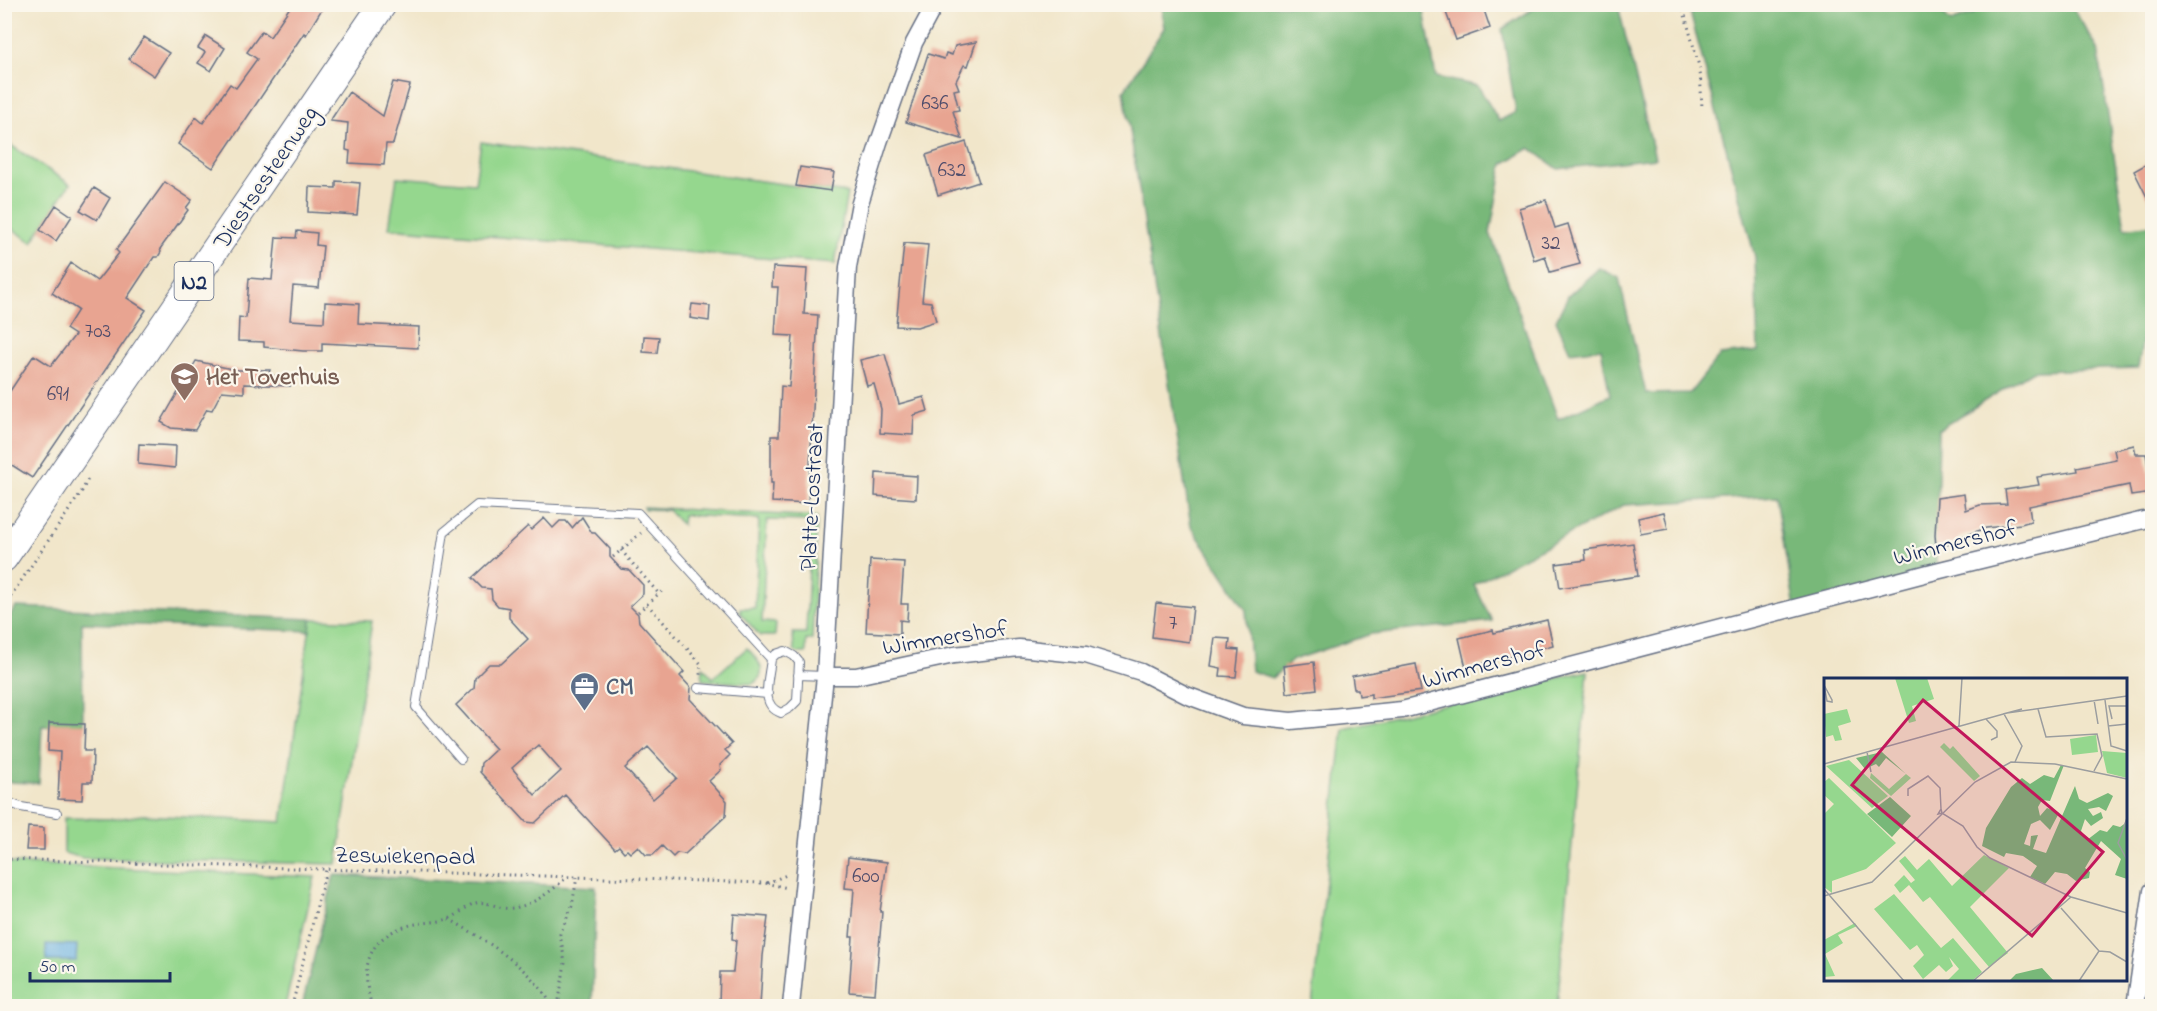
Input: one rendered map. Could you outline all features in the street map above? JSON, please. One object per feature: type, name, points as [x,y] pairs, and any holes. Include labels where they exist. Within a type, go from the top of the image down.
[{"type":"main road","name":"Diestsesteenweg","points":[[4,558],[383,4]]},
{"type":"street","name":"Platte-Lostraat","points":[[792,1006],[825,676],[848,267],[860,203],[879,142],[914,43],[935,4]]},
{"type":"street","name":"Wimmershof","points":[[825,676],[856,676],[954,655],[1019,648],[1086,655],[1119,665],[1141,672],[1186,695],[1243,716],[1291,721],[1402,710],[1925,574],[2152,518]]},
{"type":"street","points":[[2134,1006],[2152,891]]},
{"type":"lane","points":[[461,759],[416,707],[444,532],[477,505],[638,513],[771,660]]},
{"type":"lane","points":[[785,651],[794,656],[799,662],[798,675],[797,701],[781,713],[772,710],[767,701],[771,660],[776,654],[785,651]]},
{"type":"lane","points":[[798,675],[825,676]]},
{"type":"lane","points":[[698,688],[768,693]]},
{"type":"lane","points":[[4,801],[21,807],[57,813]]},
{"type":"path","points":[[1682,4],[1700,70],[1702,108]]},
{"type":"path","points":[[613,557],[650,525]]},
{"type":"path","points":[[621,550],[659,594]]},
{"type":"path","points":[[638,612],[663,590]]},
{"type":"path","points":[[647,604],[701,664]]},
{"type":"path","name":"Zeswiekenpad","points":[[4,859],[765,883],[804,890]]},
{"type":"path","points":[[292,1006],[326,870]]},
{"type":"path","points":[[765,883],[793,873]]},
{"type":"path","points":[[372,1006],[365,978],[368,960],[375,947],[390,933],[399,929],[449,919],[476,903],[515,909],[544,896],[568,876]]},
{"type":"path","points":[[558,1006],[565,963],[560,934],[572,906],[577,876]]},
{"type":"path","points":[[449,919],[504,953],[535,984],[552,1006]]},
{"type":"green space","points":[[1161,5],[1423,5],[1436,77],[1478,86],[1499,121],[1516,112],[1502,29],[1539,5],[1618,5],[1655,158],[1558,169],[1530,148],[1503,164],[1490,233],[1558,419],[1610,395],[1601,348],[1570,352],[1556,320],[1568,296],[1599,268],[1619,278],[1646,394],[1690,393],[1720,355],[1758,351],[1755,257],[1688,5],[1934,5],[1951,22],[1973,14],[1976,5],[2071,5],[2098,49],[2125,228],[2152,224],[2152,312],[2147,313],[2138,368],[2033,371],[1939,429],[1936,571],[1795,608],[1777,496],[1624,505],[1474,584],[1492,621],[1371,634],[1293,660],[1272,678],[1251,671],[1246,610],[1191,526],[1124,91],[1164,28]]},
{"type":"green space","points":[[4,141],[70,184],[32,242],[5,224]]},
{"type":"green space","points":[[481,142],[847,193],[835,264],[389,228],[397,177],[475,183]]},
{"type":"green space","points":[[643,507],[817,517],[812,640],[806,640],[806,653],[798,653],[794,650],[793,633],[806,633],[811,521],[767,520],[762,622],[776,623],[775,636],[760,636],[740,613],[740,608],[755,608],[759,519],[683,515],[682,525],[668,510],[644,509]]},
{"type":"green space","points":[[16,607],[311,619],[310,631],[82,623],[83,728],[42,726],[39,783],[5,782],[5,622]]},
{"type":"green space","points":[[311,619],[372,621],[337,864],[83,858],[64,853],[64,818],[115,819],[143,815],[282,822]]},
{"type":"green space","points":[[747,648],[755,656],[760,666],[761,676],[758,680],[752,684],[702,680],[703,667],[713,678]]},
{"type":"green space","points":[[1588,671],[1557,1006],[1312,1006],[1343,728]]},
{"type":"green space","points":[[5,863],[315,877],[285,1006],[5,1006]]},
{"type":"green space","points":[[334,875],[596,887],[592,1006],[302,1006]]},
{"type":"water","points":[[46,944],[77,945],[76,961],[46,961]]},
{"type":"building","points":[[292,4],[325,4],[213,168],[178,144],[196,117],[203,123],[230,84],[236,88],[257,59],[247,52],[262,31],[270,37]]},
{"type":"building","points":[[1443,4],[1482,4],[1490,28],[1456,40]]},
{"type":"building","points":[[206,36],[225,48],[211,71],[198,63],[205,52],[198,48]]},
{"type":"building","points":[[144,37],[169,53],[154,76],[129,59]]},
{"type":"building","points":[[976,42],[968,66],[964,65],[956,81],[959,89],[954,90],[959,110],[953,111],[962,139],[906,122],[928,54],[944,59],[946,53],[952,55],[955,46]]},
{"type":"building","points":[[393,82],[410,85],[393,144],[386,144],[384,165],[349,163],[350,151],[346,150],[348,123],[330,121],[349,92],[383,116]]},
{"type":"building","points":[[966,142],[979,182],[938,195],[926,155]]},
{"type":"building","points":[[2152,161],[2152,207],[2134,171]]},
{"type":"building","points":[[800,167],[834,172],[831,191],[796,186]]},
{"type":"building","points":[[336,181],[360,183],[357,215],[308,212],[309,187],[336,188]]},
{"type":"building","points":[[165,182],[192,200],[186,208],[188,210],[160,249],[158,257],[154,257],[127,298],[146,310],[32,478],[4,460],[4,400],[34,355],[51,366],[75,335],[66,329],[78,310],[52,293],[71,263],[97,281],[119,253],[116,250]]},
{"type":"building","points":[[94,188],[110,198],[97,220],[80,210]]},
{"type":"building","points":[[1546,200],[1555,228],[1568,224],[1580,264],[1550,272],[1545,256],[1534,260],[1519,208]]},
{"type":"building","points":[[56,205],[72,216],[56,241],[40,230]]},
{"type":"building","points":[[297,231],[317,233],[316,245],[323,246],[319,288],[293,286],[290,320],[324,322],[325,302],[359,304],[358,324],[419,327],[418,348],[322,343],[322,351],[303,351],[264,347],[264,342],[238,341],[239,317],[246,318],[249,278],[272,280],[276,237],[296,238]]},
{"type":"building","points":[[904,243],[928,245],[922,301],[931,302],[936,321],[917,327],[896,326]]},
{"type":"building","points":[[773,267],[807,269],[804,314],[818,315],[808,504],[772,502],[771,436],[779,436],[781,386],[789,387],[793,336],[775,335],[778,287],[772,287]]},
{"type":"building","points":[[692,304],[710,306],[709,321],[690,318]]},
{"type":"building","points":[[644,336],[659,337],[657,353],[643,352]]},
{"type":"building","points":[[885,354],[899,404],[924,397],[928,411],[914,415],[913,435],[880,433],[881,409],[874,384],[867,386],[860,360]]},
{"type":"building","points":[[196,361],[236,370],[270,370],[269,373],[291,386],[244,384],[244,393],[222,391],[212,410],[207,409],[195,430],[171,428],[161,422]]},
{"type":"building","points":[[139,444],[176,446],[175,468],[138,464]]},
{"type":"building","points":[[2134,445],[2136,454],[2146,454],[2152,493],[2131,496],[2129,485],[2029,506],[2031,521],[1986,528],[1958,538],[1958,543],[1936,546],[1937,498],[1964,494],[1966,510],[1980,505],[2007,504],[2005,490],[2039,485],[2037,477],[2078,471],[2077,467],[2116,459],[2114,450]]},
{"type":"building","points":[[876,473],[917,476],[916,499],[875,496]]},
{"type":"building","points":[[1664,512],[1668,529],[1641,534],[1638,518]]},
{"type":"building","points":[[582,517],[592,533],[595,533],[610,549],[610,557],[621,569],[629,570],[643,585],[643,594],[630,606],[638,614],[639,622],[684,672],[680,676],[691,688],[690,699],[732,744],[725,750],[730,755],[720,765],[721,770],[709,781],[727,801],[726,816],[685,854],[677,853],[673,857],[662,846],[653,855],[646,855],[638,846],[630,853],[627,850],[624,852],[619,846],[615,849],[565,795],[535,823],[526,822],[480,772],[481,763],[496,749],[456,705],[474,688],[475,678],[489,664],[501,664],[528,639],[509,618],[509,608],[498,606],[492,599],[491,589],[482,588],[472,578],[528,526],[531,530],[544,518],[553,528],[560,521],[566,521],[572,528]],"holes":[[[538,745],[561,771],[535,795],[512,768]],[[648,747],[677,778],[653,799],[625,768]]]},
{"type":"building","points":[[1633,543],[1638,576],[1560,588],[1556,564],[1586,560],[1585,550]]},
{"type":"building","points":[[870,560],[904,562],[901,604],[908,604],[907,621],[900,620],[900,634],[866,632]]},
{"type":"building","points":[[1156,603],[1193,607],[1189,642],[1152,637]]},
{"type":"building","points":[[1547,620],[1553,645],[1466,668],[1459,638],[1493,630],[1494,633]]},
{"type":"building","points":[[1215,638],[1230,639],[1229,649],[1239,650],[1236,677],[1220,676],[1221,668],[1211,666]]},
{"type":"building","points":[[1314,662],[1317,689],[1287,693],[1284,666]]},
{"type":"building","points":[[1416,664],[1421,691],[1371,698],[1371,694],[1359,696],[1358,689],[1354,689],[1352,676]]},
{"type":"building","points":[[49,723],[85,724],[84,751],[93,751],[92,782],[83,782],[82,800],[58,799],[60,752],[48,751]]},
{"type":"building","points":[[28,827],[44,828],[44,850],[26,850]]},
{"type":"building","points":[[848,857],[887,862],[880,912],[882,912],[875,994],[849,992],[854,889],[845,888]]},
{"type":"building","points":[[734,914],[768,917],[760,1006],[719,1004],[720,972],[733,972],[736,940],[732,939]]},
{"type":"place","name":"Het Toverhuis","points":[[185,402]]},
{"type":"place","name":"CM","points":[[585,712]]}]
